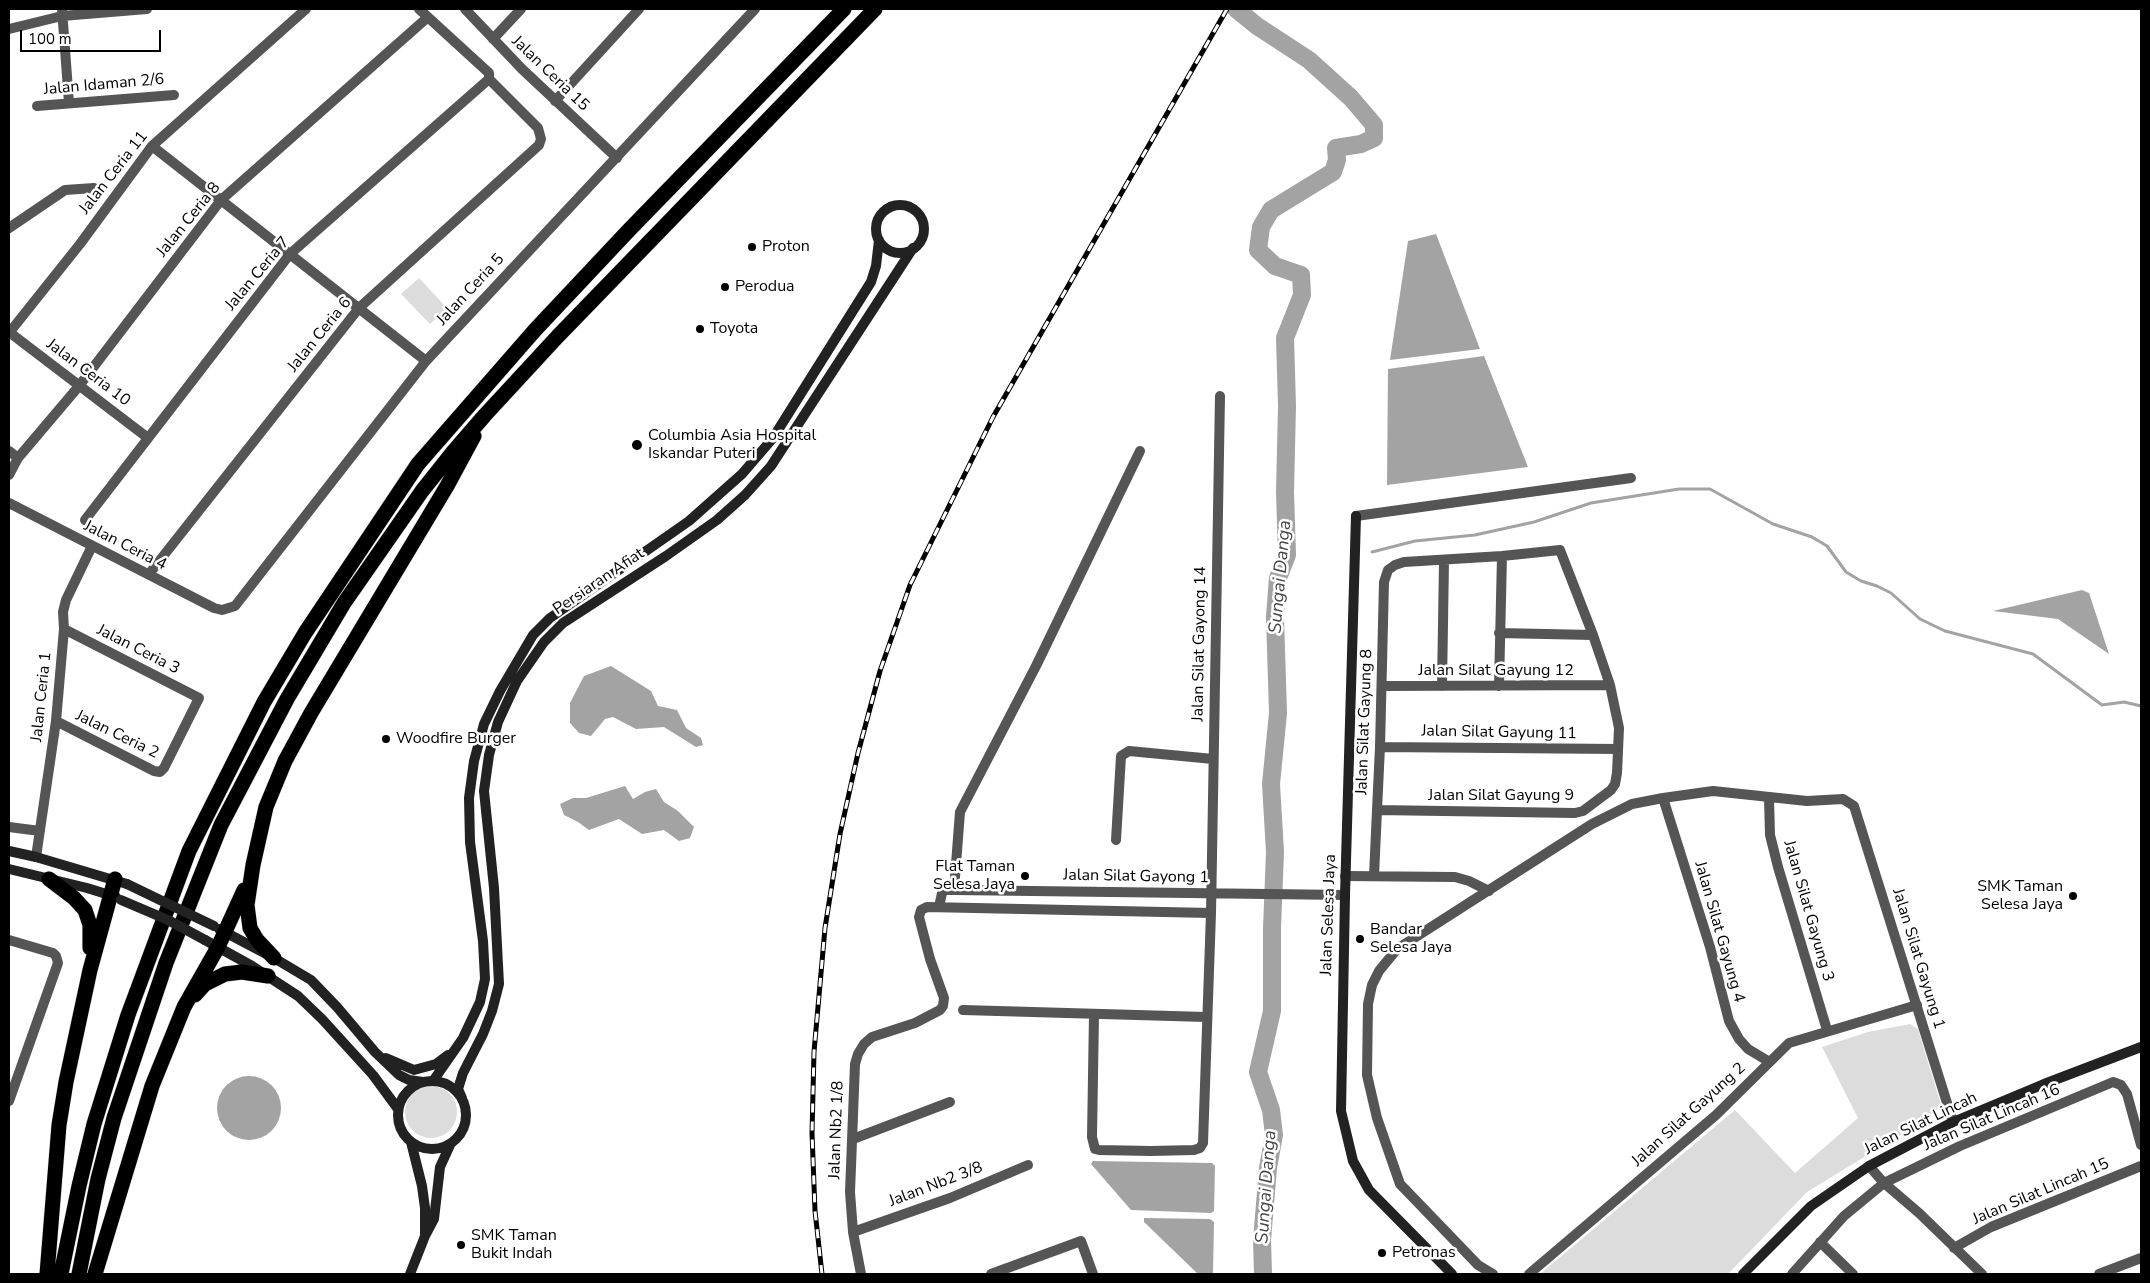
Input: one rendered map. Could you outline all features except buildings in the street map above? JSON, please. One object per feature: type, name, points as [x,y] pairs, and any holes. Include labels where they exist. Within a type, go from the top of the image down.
[{"type":"highway","points":[[61,1274],[78,1186],[94,1124],[128,1014],[189,851],[264,702],[305,633],[388,508],[430,450],[548,316],[844,9]]},
{"type":"highway","points":[[79,1274],[98,1179],[114,1118],[166,963],[221,825],[287,699],[344,602],[422,491],[485,415],[558,336],[875,9]]},
{"type":"highway","points":[[274,958],[250,928],[247,905],[253,865],[266,807],[285,761],[376,603],[447,486],[485,415]]},
{"type":"highway","points":[[95,1274],[152,1086],[211,944],[219,929],[242,898],[253,865]]},
{"type":"highway","points":[[49,879],[74,898],[85,910],[90,925],[90,970]]},
{"type":"highway","points":[[48,1274],[58,1124],[90,970],[121,882]]},
{"type":"highway","points":[[184,1007],[205,984],[225,974],[242,972],[268,976]]},
{"type":"street","points":[[9,29],[62,12],[147,9]]},
{"type":"street","name":"Jalan Ceria 11","points":[[9,333],[80,244],[152,146],[306,9]]},
{"type":"street","points":[[419,9],[489,73],[489,80]]},
{"type":"street","name":"Jalan Ceria 15","points":[[465,9],[555,101],[617,158]]},
{"type":"street","points":[[493,39],[521,9]]},
{"type":"street","points":[[555,101],[639,9]]},
{"type":"street","name":"Jalan Ceria 5","points":[[229,609],[240,601],[426,360],[756,9]]},
{"type":"street","points":[[62,12],[69,103]]},
{"type":"street","name":"Jalan Ceria 8","points":[[9,474],[18,458],[79,386],[221,200],[428,17]]},
{"type":"street","name":"Jalan Ceria 6","points":[[149,574],[359,308],[534,150],[542,140],[538,128],[489,80]]},
{"type":"street","name":"Jalan Ceria 7","points":[[85,520],[290,254],[489,80]]},
{"type":"street","name":"Jalan Idaman 2/6","points":[[36,106],[174,94]]},
{"type":"street","points":[[152,146],[426,360]]},
{"type":"street","points":[[9,228],[65,190],[94,188]]},
{"type":"street","name":"Persiaran Afiat","points":[[428,1081],[455,1050],[480,1002],[485,979],[483,941],[470,842],[469,798],[474,761],[488,716],[500,691],[533,635],[565,606],[659,543],[719,496],[742,474],[780,430],[871,282],[876,266],[879,240],[876,225],[879,218],[890,207],[906,206],[913,209],[922,221],[923,236],[771,466],[746,495],[717,520],[666,556],[563,623],[544,642],[517,681],[498,722],[489,755],[484,791],[499,954],[499,984],[492,1011],[483,1034],[463,1073],[458,1089],[462,1098]]},
{"type":"street","points":[[879,240],[891,251],[898,252],[914,248]]},
{"type":"street","name":"Jalan Ceria 10","points":[[9,333],[148,438]]},
{"type":"street","name":"Jalan Silat Gayong 14","points":[[1094,1014],[1092,1144],[1095,1148],[1099,1150],[1194,1150],[1200,1148],[1203,1143],[1206,1017],[1212,893],[1220,396]]},
{"type":"street","points":[[9,451],[18,458]]},
{"type":"street","points":[[1140,451],[1036,666],[960,812],[954,890],[945,890],[942,893],[939,907],[1210,913]]},
{"type":"street","name":"Jalan Selesa Jaya","points":[[1452,1274],[1369,1190],[1353,1161],[1341,1111],[1340,1087],[1356,516],[1631,478]]},
{"type":"street","name":"Jalan Ceria 4","points":[[9,503],[214,608],[229,609]]},
{"type":"street","points":[[659,543],[666,556]]},
{"type":"street","name":"Jalan Ceria 1","points":[[36,857],[56,721],[64,629],[63,612],[66,600],[92,546]]},
{"type":"street","points":[[1442,686],[1444,560],[1560,550],[1593,635],[1610,686],[1619,728],[1618,749]]},
{"type":"street","points":[[643,552],[650,566]]},
{"type":"street","points":[[1498,686],[1502,556]]},
{"type":"street","name":"Jalan Silat Gayung 8","points":[[1374,876],[1380,747],[1384,582],[1388,570],[1404,562],[1444,560]]},
{"type":"street","name":"Jalan Ceria 3","points":[[64,629],[199,698],[164,768]]},
{"type":"street","points":[[1499,633],[1593,635]]},
{"type":"street","points":[[533,635],[544,642]]},
{"type":"street","name":"Jalan Silat Gayung 12","points":[[1382,686],[1610,686]]},
{"type":"street","name":"Jalan Ceria 2","points":[[56,721],[154,771],[160,772],[164,768]]},
{"type":"street","name":"Jalan Silat Gayung 11","points":[[1380,747],[1618,749]]},
{"type":"street","name":"Jalan Silat Gayung 9","points":[[1377,810],[1575,813],[1583,811],[1598,801],[1615,784],[1618,749]]},
{"type":"street","points":[[1116,840],[1121,756],[1129,750],[1213,759]]},
{"type":"street","points":[[1492,1274],[1478,1265],[1400,1184],[1377,1118],[1366,1075],[1368,1004],[1372,985],[1378,972],[1397,949],[1592,824],[1632,804],[1713,791],[1769,798]]},
{"type":"street","name":"Jalan Silat Gayung 4","points":[[1663,798],[1710,947],[1730,1021],[1739,1039],[1748,1049],[1768,1061]]},
{"type":"street","name":"Jalan Silat Gayung 1","points":[[1769,798],[1807,801],[1843,799],[1854,806],[1953,1122]]},
{"type":"street","name":"Jalan Silat Gayung 3","points":[[1769,798],[1770,836],[1827,1030]]},
{"type":"street","points":[[9,827],[40,831]]},
{"type":"street","points":[[9,851],[121,882],[219,929],[274,958],[311,980],[338,1006],[375,1052],[399,1075],[409,1080],[428,1081],[450,1086],[462,1098],[466,1118],[464,1128],[451,1143],[440,1167],[434,1219],[410,1274]]},
{"type":"street","points":[[9,869],[116,897],[168,920],[268,976],[298,996],[322,1019],[373,1075],[398,1109],[400,1127],[411,1142],[420,1148],[431,1149],[441,1148],[451,1143]]},
{"type":"street","points":[[1346,876],[1455,877],[1469,881],[1488,891]]},
{"type":"street","name":"Jalan Silat Gayong 1","points":[[954,890],[1345,894]]},
{"type":"street","name":"Jalan Nb2 1/8","points":[[861,1274],[853,1232],[850,1192],[855,1064],[864,1044],[872,1037],[915,1023],[940,1010],[943,1006],[942,988],[930,959],[920,917],[920,910],[927,907],[939,907]]},
{"type":"street","points":[[9,940],[53,952],[58,963],[9,1101]]},
{"type":"street","points":[[482,990],[496,994]]},
{"type":"street","name":"Jalan Silat Gayung 2","points":[[1528,1274],[1716,1115],[1746,1087],[1768,1061],[1788,1042],[1917,1005]]},
{"type":"street","points":[[963,1010],[1206,1017]]},
{"type":"street","name":"Jalan Silat Lincah","points":[[1742,1274],[1810,1206],[1869,1166],[1953,1122],[2044,1084],[2141,1047]]},
{"type":"street","points":[[375,1052],[401,1066],[414,1070],[436,1064],[455,1050]]},
{"type":"street","points":[[398,1109],[407,1092],[428,1081]]},
{"type":"street","name":"Jalan Silat Lincah 16","points":[[1792,1274],[1844,1216],[1884,1182],[1960,1146],[2112,1082],[2121,1085],[2127,1094],[2141,1145]]},
{"type":"street","points":[[852,1139],[950,1102]]},
{"type":"street","points":[[411,1142],[422,1186],[425,1208],[425,1236]]},
{"type":"street","name":"Jalan Nb2 3/8","points":[[853,1232],[950,1198],[1028,1165]]},
{"type":"street","points":[[1869,1166],[1982,1274]]},
{"type":"street","name":"Jalan Silat Lincah 15","points":[[1954,1248],[1991,1227],[2141,1166]]},
{"type":"street","points":[[991,1274],[1081,1242],[1093,1274]]},
{"type":"street","points":[[1820,1242],[1853,1274]]},
{"type":"street","points":[[2099,1274],[2141,1258]]},
{"type":"shaded area","points":[[1436,234],[1480,349],[1390,360],[1408,241]]},
{"type":"shaded area","points":[[419,278],[447,308],[430,324],[401,294]]},
{"type":"shaded area","points":[[1484,356],[1528,467],[1387,485],[1388,369]]},
{"type":"shaded area","points":[[2082,590],[2089,593],[2109,654],[2058,619],[1993,611]]},
{"type":"shaded area","points":[[611,666],[651,691],[658,706],[677,710],[686,728],[701,738],[703,745],[696,747],[664,727],[636,729],[613,717],[605,719],[591,736],[579,733],[570,723],[570,703],[584,676]]},
{"type":"shaded area","points":[[625,786],[633,799],[645,792],[656,789],[664,802],[678,811],[694,827],[690,838],[679,841],[664,830],[642,834],[619,819],[589,830],[564,815],[560,804],[573,798],[586,798]]},
{"type":"shaded area","points":[[1910,1024],[1918,1029],[1941,1105],[1925,1120],[1807,1192],[1728,1274],[1540,1274],[1735,1110],[1795,1173],[1858,1118],[1822,1047],[1868,1032]]},
{"type":"shaded area","points":[[243,1076],[255,1076],[272,1085],[279,1096],[281,1108],[279,1120],[272,1131],[255,1140],[243,1140],[231,1135],[222,1126],[217,1114],[217,1102],[222,1090],[231,1081]]},
{"type":"shaded area","points":[[431,1086],[445,1090],[453,1098],[457,1112],[453,1126],[445,1134],[431,1138],[417,1134],[409,1126],[405,1112],[409,1098],[417,1090]]},
{"type":"shaded area","points":[[1093,1161],[1212,1163],[1215,1166],[1214,1211],[1211,1213],[1131,1210],[1091,1164]]},
{"type":"shaded area","points":[[1144,1218],[1210,1219],[1214,1222],[1213,1273],[1198,1274],[1144,1222]]},
{"type":"waterway","name":"Sungai Danga","points":[[1236,9],[1257,26],[1309,60],[1351,98],[1374,125],[1374,138],[1361,144],[1336,148],[1337,160],[1333,172],[1271,210],[1261,227],[1258,250],[1275,266],[1301,275],[1302,295],[1285,338],[1287,555],[1278,578],[1275,617],[1278,713],[1271,784],[1275,852],[1272,928],[1272,1011],[1258,1072],[1271,1110],[1274,1135],[1268,1168],[1262,1240],[1263,1274]]},
{"type":"waterway","points":[[1372,552],[1415,541],[1475,535],[1534,522],[1591,503],[1679,489],[1710,489],[1773,524],[1812,537],[1827,546],[1846,572],[1861,581],[1891,593],[1920,619],[1945,631],[2033,654],[2102,705],[2124,702],[2141,706]]},
{"type":"railway","points":[[822,1274],[815,1211],[812,1133],[814,1052],[825,928],[840,834],[858,753],[880,671],[910,585],[993,417],[1227,9]]},
{"type":"place","name":"Proton","points":[[752,247]]},
{"type":"place","name":"Perodua","points":[[725,287]]},
{"type":"place","name":"Toyota","points":[[700,329]]},
{"type":"place","name":"Columbia Asia Hospital Iskandar Puteri","points":[[637,445]]},
{"type":"place","name":"Woodfire Burger","points":[[386,739]]},
{"type":"place","name":"Flat Taman Selesa Jaya","points":[[1025,876]]},
{"type":"place","name":"SMK Taman Selesa Jaya","points":[[2073,896]]},
{"type":"place","name":"Bandar Selesa Jaya","points":[[1360,939]]},
{"type":"place","name":"SMK Taman Bukit Indah","points":[[461,1245]]},
{"type":"place","name":"Petronas","points":[[1382,1253]]}]
